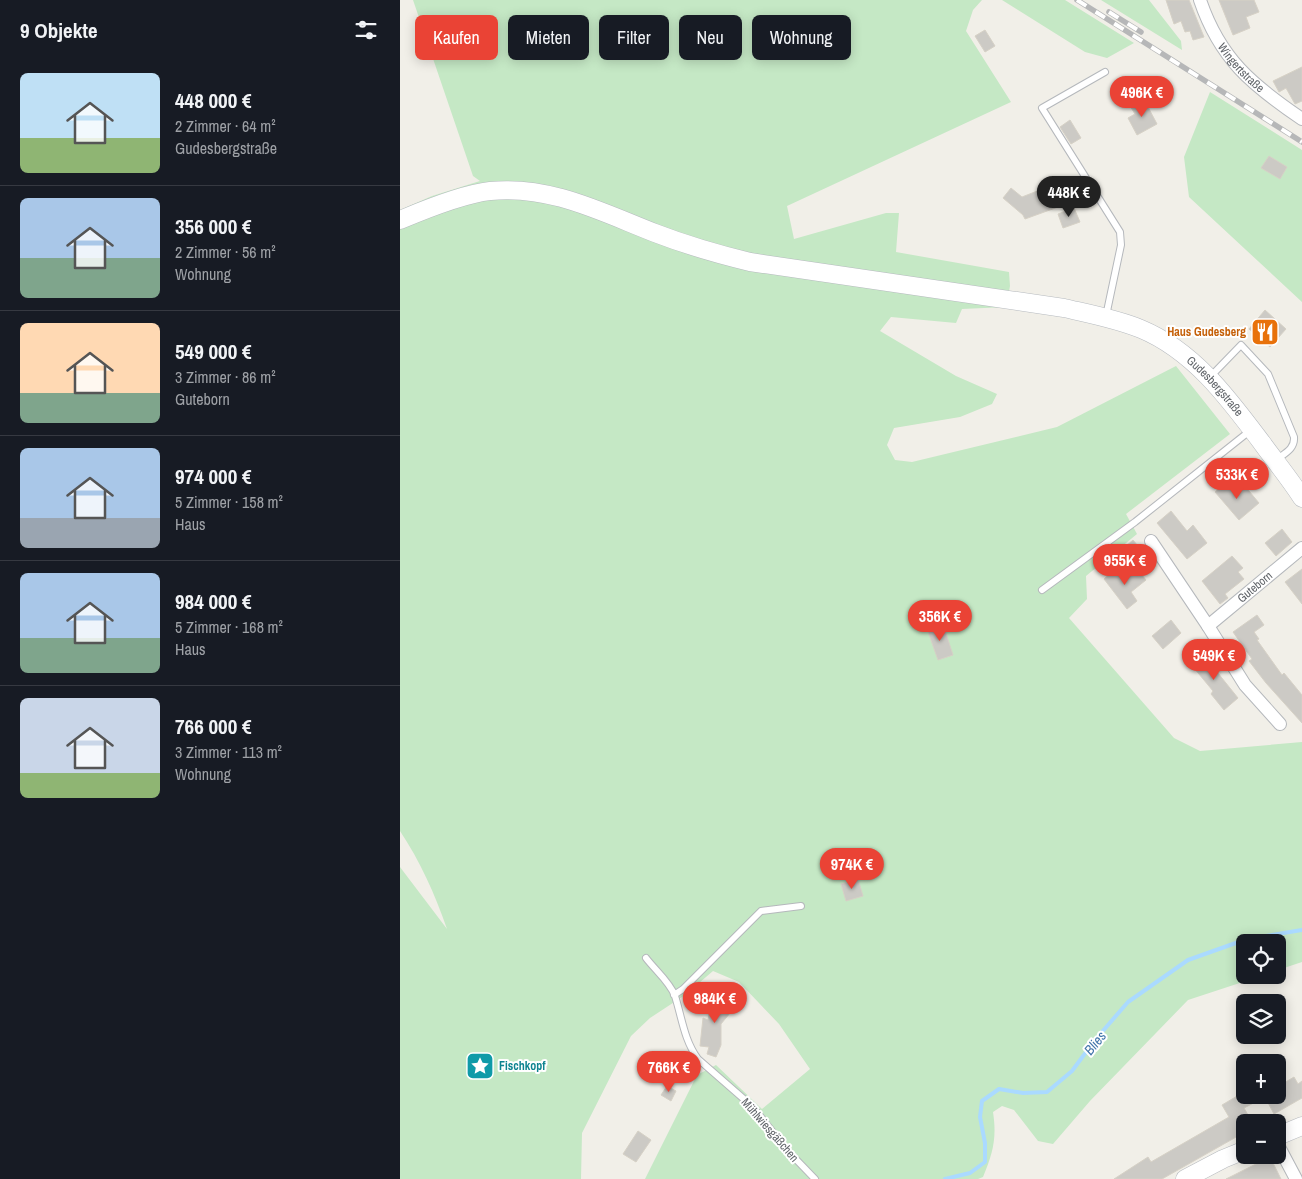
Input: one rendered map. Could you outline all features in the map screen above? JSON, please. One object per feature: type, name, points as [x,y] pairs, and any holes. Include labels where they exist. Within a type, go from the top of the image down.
[{"type":"main road","name":"Gudesbergstraße","points":[[400,220],[450,201],[489,191],[549,195],[582,203],[698,249],[750,262],[1064,308],[1106,317],[1142,329],[1183,353],[1209,378],[1252,430],[1302,498]]},
{"type":"main road","points":[[1286,1133],[1302,1126]]},
{"type":"main road","points":[[1185,1179],[1236,1154]]},
{"type":"street","name":"Wingertstraße","points":[[1200,0],[1212,30],[1225,52],[1239,69],[1264,93],[1302,119]]},
{"type":"street","points":[[1151,541],[1245,685],[1280,724]]},
{"type":"street","name":"Guteborn","points":[[1208,626],[1302,548]]},
{"type":"street","points":[[1286,1160],[1296,1179]]},
{"type":"lane","points":[[1105,72],[1042,108],[1120,232],[1121,245],[1106,317]]},
{"type":"lane","points":[[1209,378],[1241,345],[1268,374],[1295,443],[1291,449],[1275,460]]},
{"type":"lane","points":[[1042,590],[1135,522],[1252,430]]},
{"type":"lane","points":[[674,995],[683,989],[761,911],[801,906]]},
{"type":"lane","name":"Mühlwiesgäßchen","points":[[646,958],[674,995],[686,1038],[698,1059],[753,1107],[787,1150],[815,1179]]},
{"type":"green space","points":[[413,0],[982,0],[973,10],[966,31],[1011,102],[787,206],[794,239],[886,213],[899,213],[896,252],[1009,272],[1010,286],[1006,307],[962,309],[956,323],[891,317],[880,331],[956,376],[997,394],[992,404],[960,417],[894,428],[887,445],[895,460],[912,462],[1057,427],[1176,366],[1230,434],[1126,514],[1137,534],[1086,576],[1087,599],[1069,618],[1174,738],[1200,751],[1302,742],[1302,962],[1286,967],[1286,934],[1236,934],[1237,984],[1188,1000],[1090,1101],[1053,1144],[1038,1141],[1014,1110],[1002,1106],[993,1112],[995,1130],[992,1153],[983,1177],[978,1179],[645,1179],[697,1075],[716,1065],[762,1109],[810,1069],[779,1024],[739,982],[713,971],[685,995],[650,1018],[631,1036],[582,1133],[581,1179],[400,1179],[400,867],[447,929],[426,878],[400,831],[400,210],[432,196],[480,181],[473,176],[433,60],[498,60],[498,15],[418,15]]},
{"type":"green space","points":[[1002,0],[1065,0],[1134,43],[1107,58],[1085,52]]},
{"type":"green space","points":[[1101,0],[1149,0],[1181,41],[1182,50]]},
{"type":"green space","points":[[1210,92],[1302,150],[1302,302],[1189,197],[1184,157]]},
{"type":"building","points":[[1166,0],[1189,0],[1204,37],[1193,40],[1190,31],[1185,32],[1181,21],[1174,24]]},
{"type":"building","points":[[1219,0],[1254,0],[1259,12],[1246,17],[1250,28],[1233,35]]},
{"type":"building","points":[[985,30],[995,46],[985,52],[975,36]]},
{"type":"building","points":[[1302,67],[1302,101],[1295,104],[1286,88],[1279,92],[1273,81]]},
{"type":"building","points":[[1141,100],[1146,109],[1148,107],[1157,124],[1137,135],[1128,118],[1135,114],[1130,106]]},
{"type":"building","points":[[1070,120],[1081,138],[1071,144],[1060,127]]},
{"type":"building","points":[[1269,156],[1287,167],[1280,179],[1261,168]]},
{"type":"building","points":[[1050,186],[1058,207],[1025,219],[1023,215],[1003,198],[1011,188],[1022,197]]},
{"type":"building","points":[[1074,208],[1080,222],[1063,228],[1058,214]]},
{"type":"building","points":[[1265,310],[1286,329],[1270,347],[1249,329]]},
{"type":"building","points":[[1227,482],[1236,492],[1244,485],[1259,503],[1239,520],[1215,492]]},
{"type":"building","points":[[1171,511],[1187,531],[1193,525],[1207,543],[1187,559],[1157,523]]},
{"type":"building","points":[[1282,529],[1292,542],[1276,556],[1265,543]]},
{"type":"building","points":[[1133,540],[1142,551],[1134,557],[1125,547]]},
{"type":"building","points":[[1232,556],[1243,568],[1238,572],[1244,579],[1225,594],[1228,598],[1220,604],[1202,581]]},
{"type":"building","points":[[1115,569],[1123,579],[1137,569],[1146,580],[1131,592],[1137,601],[1127,609],[1104,579]]},
{"type":"building","points":[[1302,569],[1302,604],[1285,582]]},
{"type":"building","points":[[1257,615],[1264,625],[1254,632],[1259,639],[1257,640],[1282,675],[1284,673],[1302,695],[1302,723],[1249,661],[1252,659],[1233,632]]},
{"type":"building","points":[[1171,620],[1181,633],[1163,649],[1152,636]]},
{"type":"building","points":[[943,624],[953,655],[938,660],[927,629]]},
{"type":"building","points":[[1201,652],[1238,698],[1224,710],[1211,694],[1213,691],[1189,662]]},
{"type":"building","points":[[858,879],[863,896],[846,901],[841,884]]},
{"type":"building","points":[[718,993],[735,1007],[721,1024],[721,1045],[716,1057],[707,1054],[709,1047],[700,1046],[703,1018],[708,1020],[712,1000]]},
{"type":"building","points":[[1294,1077],[1298,1084],[1302,1081],[1302,1098],[1274,1114],[1269,1104],[1286,1104],[1286,1082]]},
{"type":"building","points":[[667,1086],[676,1091],[671,1101],[661,1095]]},
{"type":"building","points":[[1236,1097],[1236,1104],[1252,1104],[1244,1108],[1247,1114],[1236,1114],[1236,1137],[1162,1179],[1114,1179],[1148,1157],[1151,1162],[1229,1117],[1222,1105]]},
{"type":"building","points":[[638,1131],[651,1140],[636,1162],[623,1154]]},
{"type":"building","points":[[1256,1164],[1274,1164],[1281,1179],[1226,1179]]},
{"type":"waterway","name":"Blies","points":[[945,1179],[970,1173],[985,1162],[985,1143],[980,1117],[982,1101],[999,1089],[1023,1093],[1047,1092],[1072,1071],[1095,1040],[1128,1002],[1188,960],[1247,939],[1302,930]]},
{"type":"railway","points":[[1077,0],[1302,142]]},
{"type":"railway","points":[[1109,12],[1141,32]]},
{"type":"place","name":"Haus Gudesberg","points":[[1265,332]]},
{"type":"place","name":"Fischkopf","points":[[480,1066]]}]
